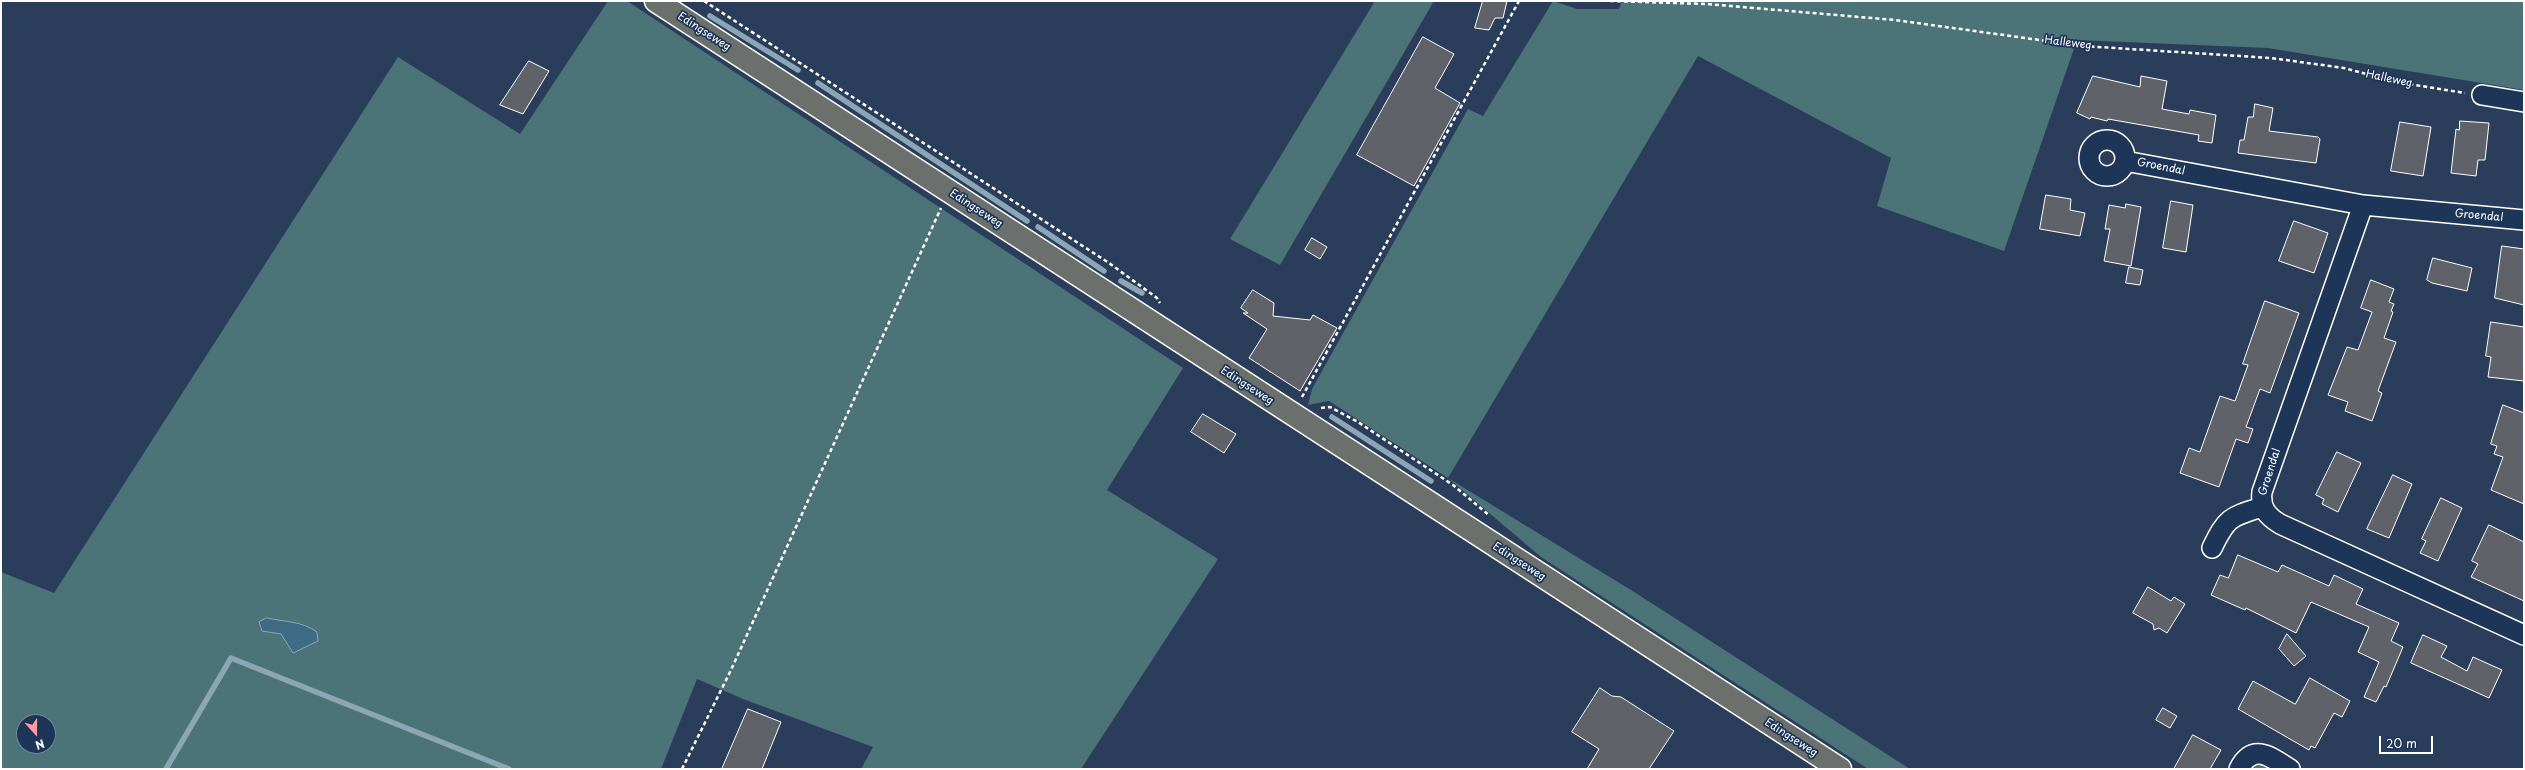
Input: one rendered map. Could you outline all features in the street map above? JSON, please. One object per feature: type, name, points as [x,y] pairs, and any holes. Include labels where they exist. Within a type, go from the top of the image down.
[{"type":"main road","name":"Edingseweg","points":[[656,1],[1292,415],[1840,769]]},
{"type":"street","points":[[2482,95],[2524,102]]},
{"type":"street","name":"Groendal","points":[[2126,161],[2363,205],[2524,220]]},
{"type":"street","name":"Groendal","points":[[2363,205],[2262,492],[2262,507],[2268,517],[2280,524],[2524,635]]},
{"type":"street","points":[[2212,548],[2224,524],[2239,514],[2262,507]]},
{"type":"street","points":[[2239,769],[2247,758],[2259,754],[2266,755],[2290,769]]},
{"type":"path","points":[[704,1],[1109,263],[1157,298],[1161,305]]},
{"type":"path","points":[[1292,415],[1519,1]]},
{"type":"path","name":"Halleweg","points":[[1610,1],[1707,4],[1887,19],[2083,46],[2271,58],[2344,68],[2396,82],[2482,95]]},
{"type":"path","points":[[682,769],[732,670],[948,191]]},
{"type":"path","points":[[1292,415],[1306,410],[1330,407],[1358,422],[1453,485],[1493,519]]},
{"type":"green space","points":[[608,1],[627,1],[1183,368],[1107,490],[1218,559],[1081,769],[861,769],[873,747],[743,699],[697,679],[661,769],[1,769],[1,572],[54,593],[398,57],[520,134]]},
{"type":"green space","points":[[1375,1],[1434,1],[1280,265],[1230,239]]},
{"type":"green space","points":[[1553,1],[1577,9],[1619,9],[1622,1],[2524,1],[2524,90],[2268,48],[2077,40],[2004,251],[1877,206],[1891,158],[1698,56],[1448,478],[1329,401],[1308,405],[1312,389],[1468,109],[1483,116]]},
{"type":"green space","points":[[1448,478],[1631,590],[1910,769],[1868,769],[1541,557]]},
{"type":"green space","points":[[2255,760],[2279,769],[2248,769]]},
{"type":"water","points":[[267,618],[293,622],[311,628],[317,632],[318,641],[293,653],[281,634],[262,631],[259,622]]},
{"type":"building","points":[[1483,1],[1507,1],[1503,18],[1495,18],[1489,30],[1475,28]]},
{"type":"building","points":[[1423,37],[1454,54],[1435,88],[1460,103],[1414,186],[1357,155]]},
{"type":"building","points":[[529,61],[549,71],[523,114],[500,105]]},
{"type":"building","points":[[2093,76],[2140,87],[2141,76],[2167,81],[2162,109],[2189,114],[2190,110],[2216,115],[2212,143],[2198,141],[2199,135],[2108,119],[2107,121],[2091,117],[2090,119],[2077,113]]},
{"type":"building","points":[[2255,104],[2273,108],[2269,131],[2318,137],[2320,139],[2316,163],[2238,153],[2240,140],[2244,140],[2248,117],[2253,117]]},
{"type":"building","points":[[2460,121],[2489,123],[2485,160],[2478,160],[2476,176],[2451,173],[2456,129],[2459,130]]},
{"type":"building","points":[[2400,122],[2431,127],[2423,176],[2391,171]]},
{"type":"building","points":[[2046,195],[2071,199],[2070,210],[2085,213],[2080,236],[2040,229]]},
{"type":"building","points":[[2171,201],[2193,205],[2186,252],[2163,248]]},
{"type":"building","points":[[2126,204],[2141,207],[2131,266],[2104,261],[2110,229],[2105,229],[2109,205],[2125,208]]},
{"type":"building","points":[[2294,221],[2328,233],[2314,273],[2279,261]]},
{"type":"building","points":[[1312,238],[1327,247],[1320,259],[1305,250]]},
{"type":"building","points":[[2502,246],[2524,249],[2524,305],[2495,298]]},
{"type":"building","points":[[2433,258],[2472,268],[2467,291],[2432,283],[2427,280]]},
{"type":"building","points":[[2129,267],[2143,270],[2140,285],[2126,283]]},
{"type":"building","points":[[2371,280],[2394,289],[2389,302],[2394,304],[2391,311],[2393,312],[2384,338],[2396,342],[2378,391],[2382,393],[2372,421],[2345,411],[2348,402],[2328,395],[2347,347],[2358,350],[2372,312],[2361,308]]},
{"type":"building","points":[[1253,290],[1274,303],[1273,316],[1310,320],[1313,315],[1337,328],[1300,391],[1249,358],[1267,329],[1243,313],[1248,313],[1241,308]]},
{"type":"building","points":[[2265,301],[2299,313],[2270,393],[2260,389],[2246,427],[2253,429],[2248,443],[2236,439],[2219,487],[2180,473],[2189,448],[2200,452],[2220,396],[2235,401],[2248,365],[2243,364]]},
{"type":"building","points":[[2491,322],[2524,327],[2524,381],[2488,377],[2491,357],[2486,356]]},
{"type":"building","points":[[2503,405],[2524,413],[2524,504],[2491,490],[2503,457],[2494,454],[2497,446],[2491,444]]},
{"type":"building","points":[[1203,414],[1236,434],[1224,453],[1191,432]]},
{"type":"building","points":[[2337,452],[2361,463],[2338,512],[2322,504],[2324,499],[2316,495]]},
{"type":"building","points":[[2393,475],[2412,484],[2389,538],[2367,529]]},
{"type":"building","points":[[2441,498],[2462,508],[2438,561],[2420,553],[2426,541],[2422,539]]},
{"type":"building","points":[[2489,525],[2524,542],[2524,601],[2471,577],[2478,564],[2472,561]]},
{"type":"building","points":[[2238,555],[2278,572],[2282,565],[2329,586],[2334,575],[2363,589],[2356,604],[2399,623],[2391,641],[2403,647],[2386,687],[2384,686],[2376,702],[2364,697],[2379,662],[2358,652],[2369,627],[2311,602],[2296,633],[2246,608],[2245,610],[2211,595],[2220,575],[2228,578]]},
{"type":"building","points":[[2148,587],[2171,601],[2174,597],[2185,604],[2167,633],[2159,628],[2154,630],[2153,624],[2133,613]]},
{"type":"building","points":[[2287,634],[2306,656],[2294,666],[2279,649]]},
{"type":"building","points":[[2423,635],[2447,646],[2441,657],[2467,671],[2473,657],[2502,670],[2489,698],[2411,663]]},
{"type":"building","points":[[2310,678],[2350,701],[2342,717],[2334,713],[2315,748],[2311,746],[2309,750],[2238,709],[2253,681],[2295,704]]},
{"type":"building","points":[[1600,688],[1612,696],[1621,697],[1674,731],[1649,769],[1587,769],[1599,749],[1572,732]]},
{"type":"building","points":[[2163,708],[2177,716],[2170,728],[2156,720]]},
{"type":"building","points":[[748,709],[781,722],[762,769],[722,769]]},
{"type":"building","points":[[2193,735],[2221,750],[2210,769],[2174,769]]},
{"type":"waterway","points":[[710,16],[798,70]]},
{"type":"waterway","points":[[818,83],[1027,221]]},
{"type":"waterway","points":[[1038,227],[1104,271]]},
{"type":"waterway","points":[[1121,281],[1142,293]]},
{"type":"waterway","points":[[1332,417],[1431,481]]},
{"type":"waterway","points":[[166,769],[231,658],[509,769]]}]
